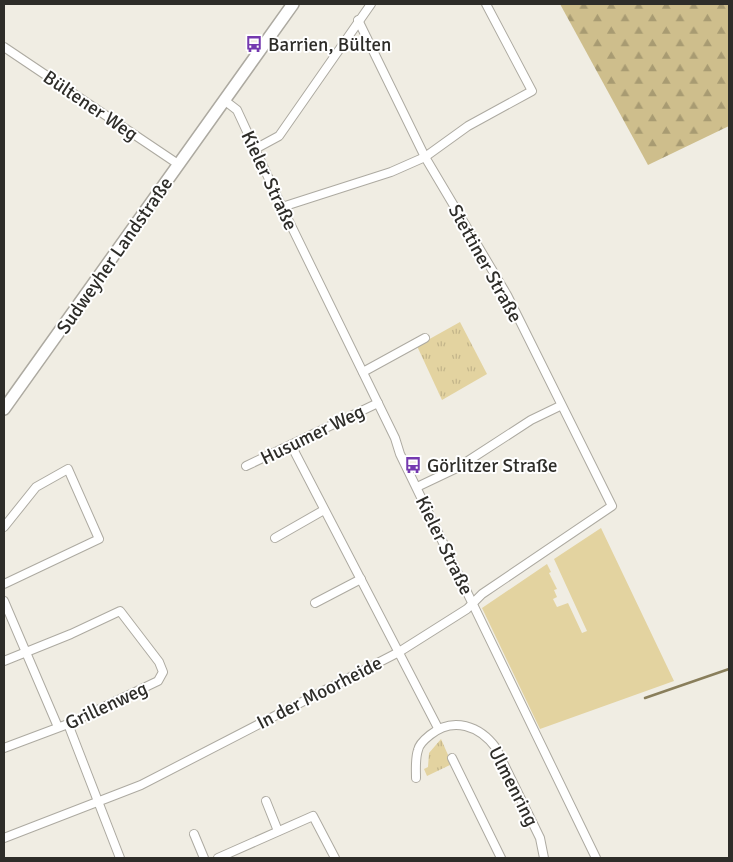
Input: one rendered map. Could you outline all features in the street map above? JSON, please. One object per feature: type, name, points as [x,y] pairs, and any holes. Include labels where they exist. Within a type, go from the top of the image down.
[{"type":"main road","name":"Sudweyher Landstraße","points":[[4,409],[293,4]]},
{"type":"street","points":[[254,149],[279,136],[358,20],[371,4]]},
{"type":"street","points":[[282,207],[391,172],[425,157],[468,126],[532,91],[486,4]]},
{"type":"street","name":"Stettiner Straße","points":[[358,20],[425,157],[507,295],[560,406],[612,506]]},
{"type":"street","name":"Bültener Weg","points":[[4,47],[178,164]]},
{"type":"street","name":"Kieler Straße","points":[[224,100],[237,110],[254,149],[596,858]]},
{"type":"street","points":[[363,372],[426,338]]},
{"type":"street","name":"Husumer Weg","points":[[246,466],[378,403]]},
{"type":"street","points":[[417,487],[456,468],[531,420],[560,406]]},
{"type":"street","points":[[291,445],[438,728],[425,739],[418,749],[416,778]]},
{"type":"street","points":[[4,527],[36,487],[68,469],[99,539],[4,584]]},
{"type":"street","name":"In der Moorheide","points":[[4,838],[141,784],[399,652],[474,603],[482,594],[612,506]]},
{"type":"street","points":[[275,538],[324,510]]},
{"type":"street","points":[[315,604],[361,579]]},
{"type":"street","points":[[4,601],[58,727]]},
{"type":"street","name":"Grillenweg","points":[[4,748],[68,724],[158,680],[163,672],[159,662],[120,611],[25,653]]},
{"type":"street","points":[[4,661],[25,653]]},
{"type":"street","points":[[68,724],[120,858]]},
{"type":"street","name":"Ulmenring","points":[[438,728],[453,724],[467,726],[488,737],[496,748],[540,838],[544,858]]},
{"type":"street","points":[[452,758],[501,858]]},
{"type":"street","points":[[266,801],[278,831]]},
{"type":"street","points":[[218,858],[313,816],[335,858]]},
{"type":"street","points":[[194,834],[204,858]]},
{"type":"green space","points":[[560,4],[729,4],[729,126],[648,165]]},
{"type":"green space","points":[[460,322],[487,374],[442,400],[417,346]]},
{"type":"green space","points":[[601,528],[674,681],[540,729],[482,608],[547,564],[557,589],[554,590],[557,597],[553,599],[557,607],[568,603],[582,633],[587,631],[554,559]]},
{"type":"green space","points":[[441,739],[452,764],[427,776],[424,769],[428,767],[429,753]]},
{"type":"waterway","points":[[645,698],[729,669]]},
{"type":"place","name":"Barrien, Bülten","points":[[254,44]]},
{"type":"place","name":"Görlitzer Straße","points":[[413,465]]}]
